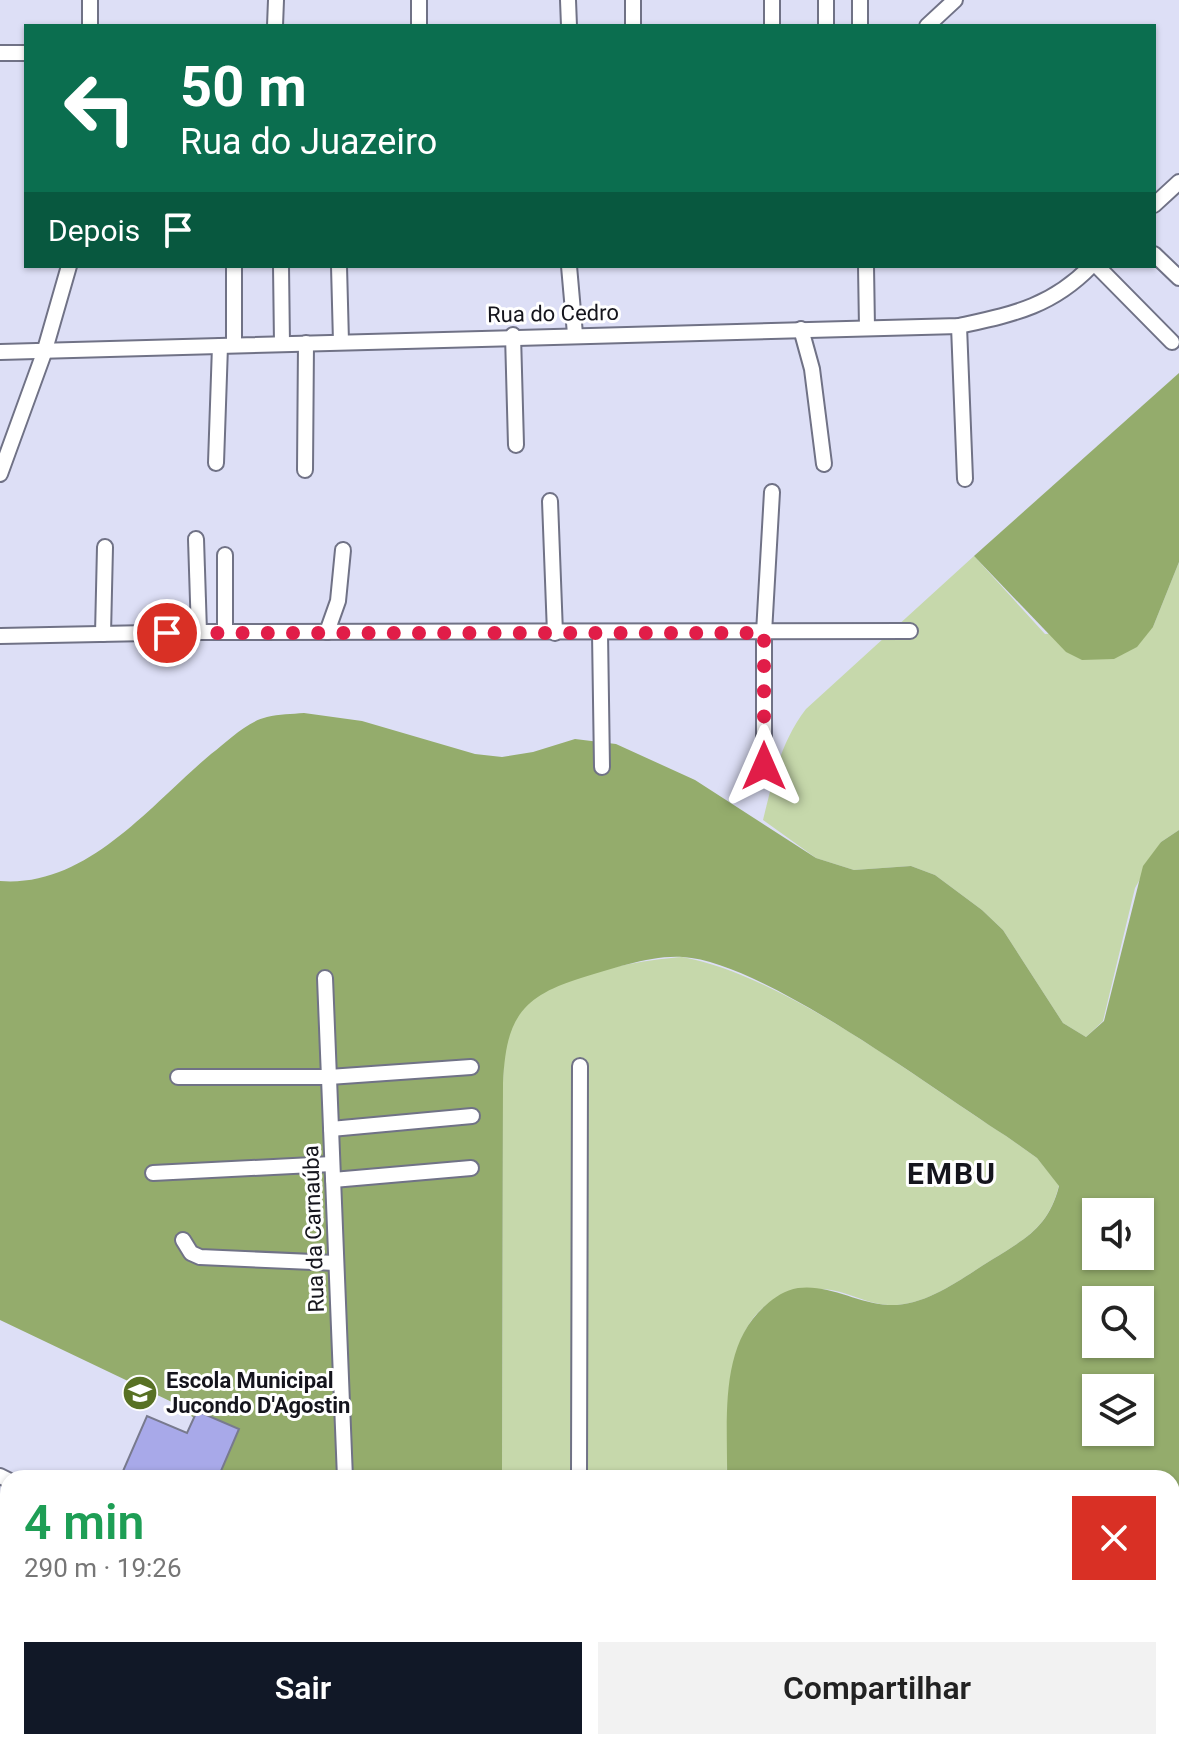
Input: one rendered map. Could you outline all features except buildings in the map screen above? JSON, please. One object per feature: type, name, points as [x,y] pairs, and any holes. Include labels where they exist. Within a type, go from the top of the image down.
[{"type":"street","points":[[90,0],[90,24]]},
{"type":"street","points":[[275,24],[276,0]]},
{"type":"street","points":[[419,0],[419,24]]},
{"type":"street","points":[[568,0],[569,24]]},
{"type":"street","points":[[633,0],[633,24]]},
{"type":"street","points":[[772,0],[772,24]]},
{"type":"street","points":[[826,0],[826,24]]},
{"type":"street","points":[[860,0],[860,24]]},
{"type":"street","points":[[929,24],[955,0]]},
{"type":"street","points":[[0,53],[24,53]]},
{"type":"street","points":[[1156,203],[1179,182]]},
{"type":"street","points":[[1156,256],[1179,278]]},
{"type":"street","points":[[0,474],[44,353],[68,268]]},
{"type":"street","points":[[216,463],[234,268]]},
{"type":"street","points":[[281,268],[282,344]]},
{"type":"street","points":[[339,268],[341,342]]},
{"type":"street","points":[[569,268],[575,334]]},
{"type":"street","points":[[866,268],[867,328]]},
{"type":"street","name":"Rua do Cedro","points":[[0,352],[44,353],[513,335],[959,326],[1025,311],[1069,288],[1092,268]]},
{"type":"street","points":[[1096,268],[1172,342]]},
{"type":"street","points":[[959,326],[965,479]]},
{"type":"street","points":[[801,329],[812,369],[824,464]]},
{"type":"street","points":[[513,335],[516,445]]},
{"type":"street","points":[[305,470],[306,343]]},
{"type":"street","points":[[764,766],[764,633],[772,492]]},
{"type":"street","points":[[550,501],[555,633]]},
{"type":"street","points":[[196,539],[199,632]]},
{"type":"street","points":[[103,634],[105,547]]},
{"type":"street","points":[[327,632],[338,601],[343,550]]},
{"type":"street","points":[[225,555],[225,632]]},
{"type":"street","points":[[0,636],[199,632],[910,631]]},
{"type":"street","points":[[600,633],[602,767]]},
{"type":"street","name":"Rua da Carnaúba","points":[[325,978],[345,1470]]},
{"type":"street","points":[[579,1470],[580,1066]]},
{"type":"street","points":[[178,1077],[329,1077],[471,1067]]},
{"type":"street","points":[[331,1129],[472,1116]]},
{"type":"street","points":[[153,1173],[332,1164]]},
{"type":"street","points":[[333,1180],[471,1168]]},
{"type":"street","points":[[183,1240],[191,1253],[200,1257],[336,1263]]},
{"type":"green space","points":[[1179,373],[1179,562],[1153,627],[1137,647],[1114,659],[1082,660],[1066,652],[974,556]]},
{"type":"green space","points":[[974,556],[1045,634],[1153,627],[1179,562],[1179,830],[1161,842],[1135,888],[1103,1021],[1086,1037],[1063,1023],[1003,930],[935,875],[911,866],[854,870],[816,858],[763,820],[784,749],[806,709]]},
{"type":"green space","points":[[304,713],[362,721],[475,754],[502,757],[533,752],[575,739],[616,744],[695,780],[816,858],[854,870],[911,866],[935,875],[1003,930],[1063,1023],[1086,1037],[1104,1021],[1143,866],[1161,842],[1179,830],[1179,1470],[727,1470],[727,1409],[733,1363],[740,1341],[766,1305],[780,1294],[798,1288],[832,1291],[888,1305],[930,1296],[1035,1230],[1055,1200],[1059,1186],[1037,1158],[847,1031],[757,980],[717,964],[683,957],[631,963],[560,985],[530,1003],[513,1028],[503,1083],[502,1470],[219,1470],[218,1454],[208,1434],[174,1403],[0,1320],[0,881],[32,880],[61,871],[89,857],[115,839],[245,727],[267,717]]},
{"type":"green space","points":[[682,957],[722,968],[806,1007],[1006,1136],[1037,1158],[1059,1185],[1049,1211],[1035,1230],[930,1296],[888,1305],[823,1289],[789,1293],[764,1307],[747,1328],[736,1355],[730,1385],[727,1470],[502,1470],[503,1083],[509,1032],[523,1006],[537,995],[598,971]]},
{"type":"place","name":"Escola Municipal Jucondo D'Agostin","points":[[140,1393]]},
{"type":"district","name":"EMBU","points":[[952,1174]]},
{"type":"route","points":[[167,633],[764,633],[764,766]]}]
